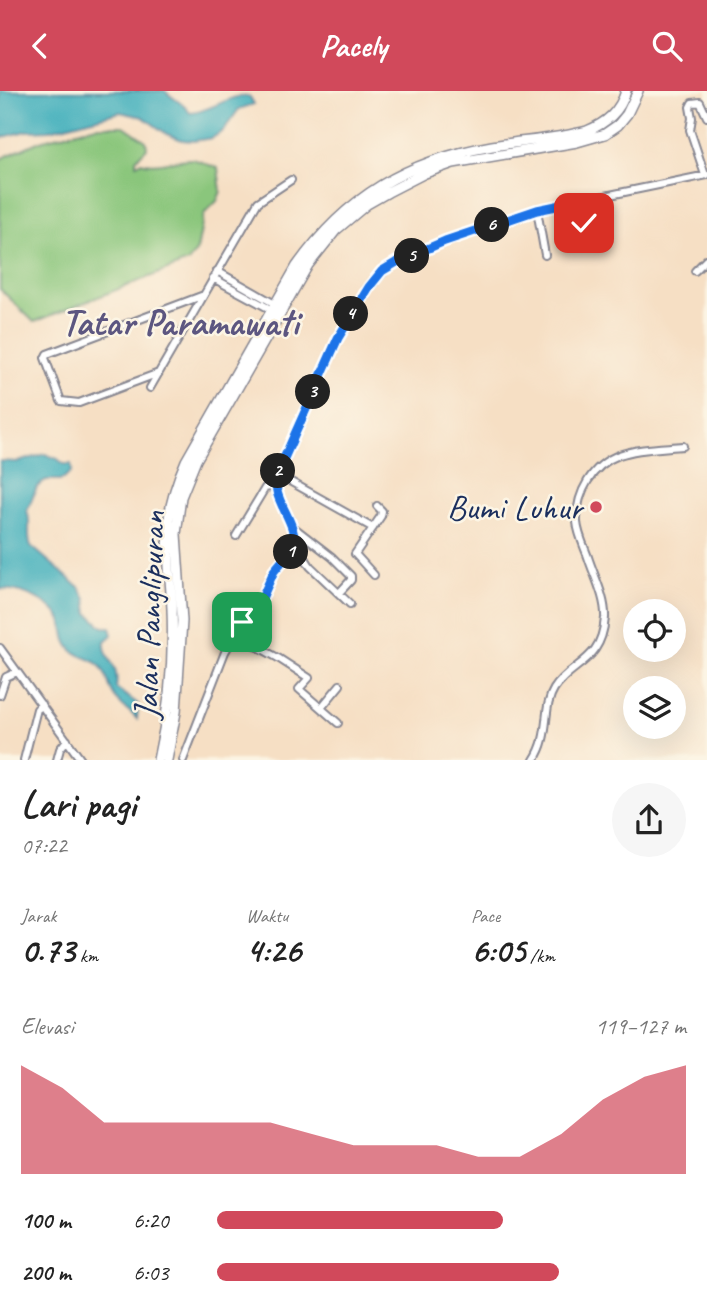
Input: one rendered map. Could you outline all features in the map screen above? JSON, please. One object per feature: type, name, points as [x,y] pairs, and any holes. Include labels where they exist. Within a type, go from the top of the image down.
[{"type":"main road","name":"Jalan Panglipuran","points":[[158,760],[167,709],[171,651],[172,609],[166,544],[174,488],[186,461],[308,265],[336,230],[367,204],[415,178],[453,163],[491,151],[595,128],[613,115],[623,102],[626,91]]},
{"type":"main road","name":"Jalan Panglipuran","points":[[167,760],[176,712],[181,621],[176,541],[178,517],[189,476],[228,395],[297,265],[313,243],[350,206],[415,168],[449,156],[577,142],[605,134],[627,114],[638,91]]},
{"type":"street","points":[[350,604],[310,566],[295,542],[292,526],[275,485],[277,474],[338,338],[375,278],[388,267],[428,248],[537,210],[706,175],[690,129],[692,103],[700,102],[707,117]]},
{"type":"street","points":[[150,388],[258,202],[291,180]]},
{"type":"street","points":[[581,201],[587,238]]},
{"type":"street","points":[[566,204],[570,223]]},
{"type":"street","points":[[537,210],[545,255]]},
{"type":"street","points":[[695,271],[706,263]]},
{"type":"street","points":[[217,271],[274,307]]},
{"type":"street","points":[[213,278],[274,307]]},
{"type":"street","points":[[159,373],[79,403],[61,401],[45,358],[47,354],[204,295]]},
{"type":"street","points":[[534,760],[545,736],[554,690],[590,657],[604,626],[604,606],[577,524],[580,495],[587,481],[603,462],[621,454],[682,446]]},
{"type":"street","points":[[277,474],[373,528]]},
{"type":"street","points":[[236,536],[265,488],[275,485]]},
{"type":"street","points":[[374,575],[355,554],[383,514],[377,506]]},
{"type":"street","points":[[292,526],[332,557],[351,576],[351,580],[339,593]]},
{"type":"street","points":[[183,760],[219,666],[235,634],[242,622],[259,605],[274,571],[291,552],[295,542]]},
{"type":"street","points":[[235,634],[309,678],[299,689],[338,723]]},
{"type":"street","points":[[0,648],[80,760]]},
{"type":"street","points":[[0,695],[6,677],[18,672]]},
{"type":"street","points":[[321,708],[340,685]]},
{"type":"street","points":[[24,760],[37,709],[41,705]]},
{"type":"street","points":[[57,760],[60,749],[67,740]]},
{"type":"green space","points":[[96,126],[124,126],[146,141],[147,148],[136,159],[136,164],[191,159],[218,168],[221,191],[217,201],[204,214],[197,250],[188,262],[34,322],[0,289],[0,159],[40,141]]},
{"type":"water","points":[[0,91],[165,91],[190,113],[244,96],[250,97],[254,104],[239,109],[223,131],[212,138],[193,141],[167,134],[143,117],[120,112],[50,130],[26,131],[0,138]]},
{"type":"water","points":[[45,454],[63,464],[71,464],[72,472],[61,480],[46,480],[37,487],[27,511],[31,546],[80,588],[86,599],[88,613],[103,627],[110,627],[112,635],[105,641],[105,647],[116,672],[116,688],[138,704],[137,719],[114,696],[100,666],[75,653],[69,646],[57,613],[26,594],[0,589],[0,461],[18,462]]},
{"type":"place","name":"Bumi Luhur","points":[[596,507]]},
{"type":"district","name":"Tatar Paramawati","points":[[180,322]]},
{"type":"route","points":[[242,622],[259,605],[274,571],[294,547],[294,531],[276,490],[277,474],[338,338],[375,278],[388,267],[428,248],[537,210],[581,201],[584,223]]}]
